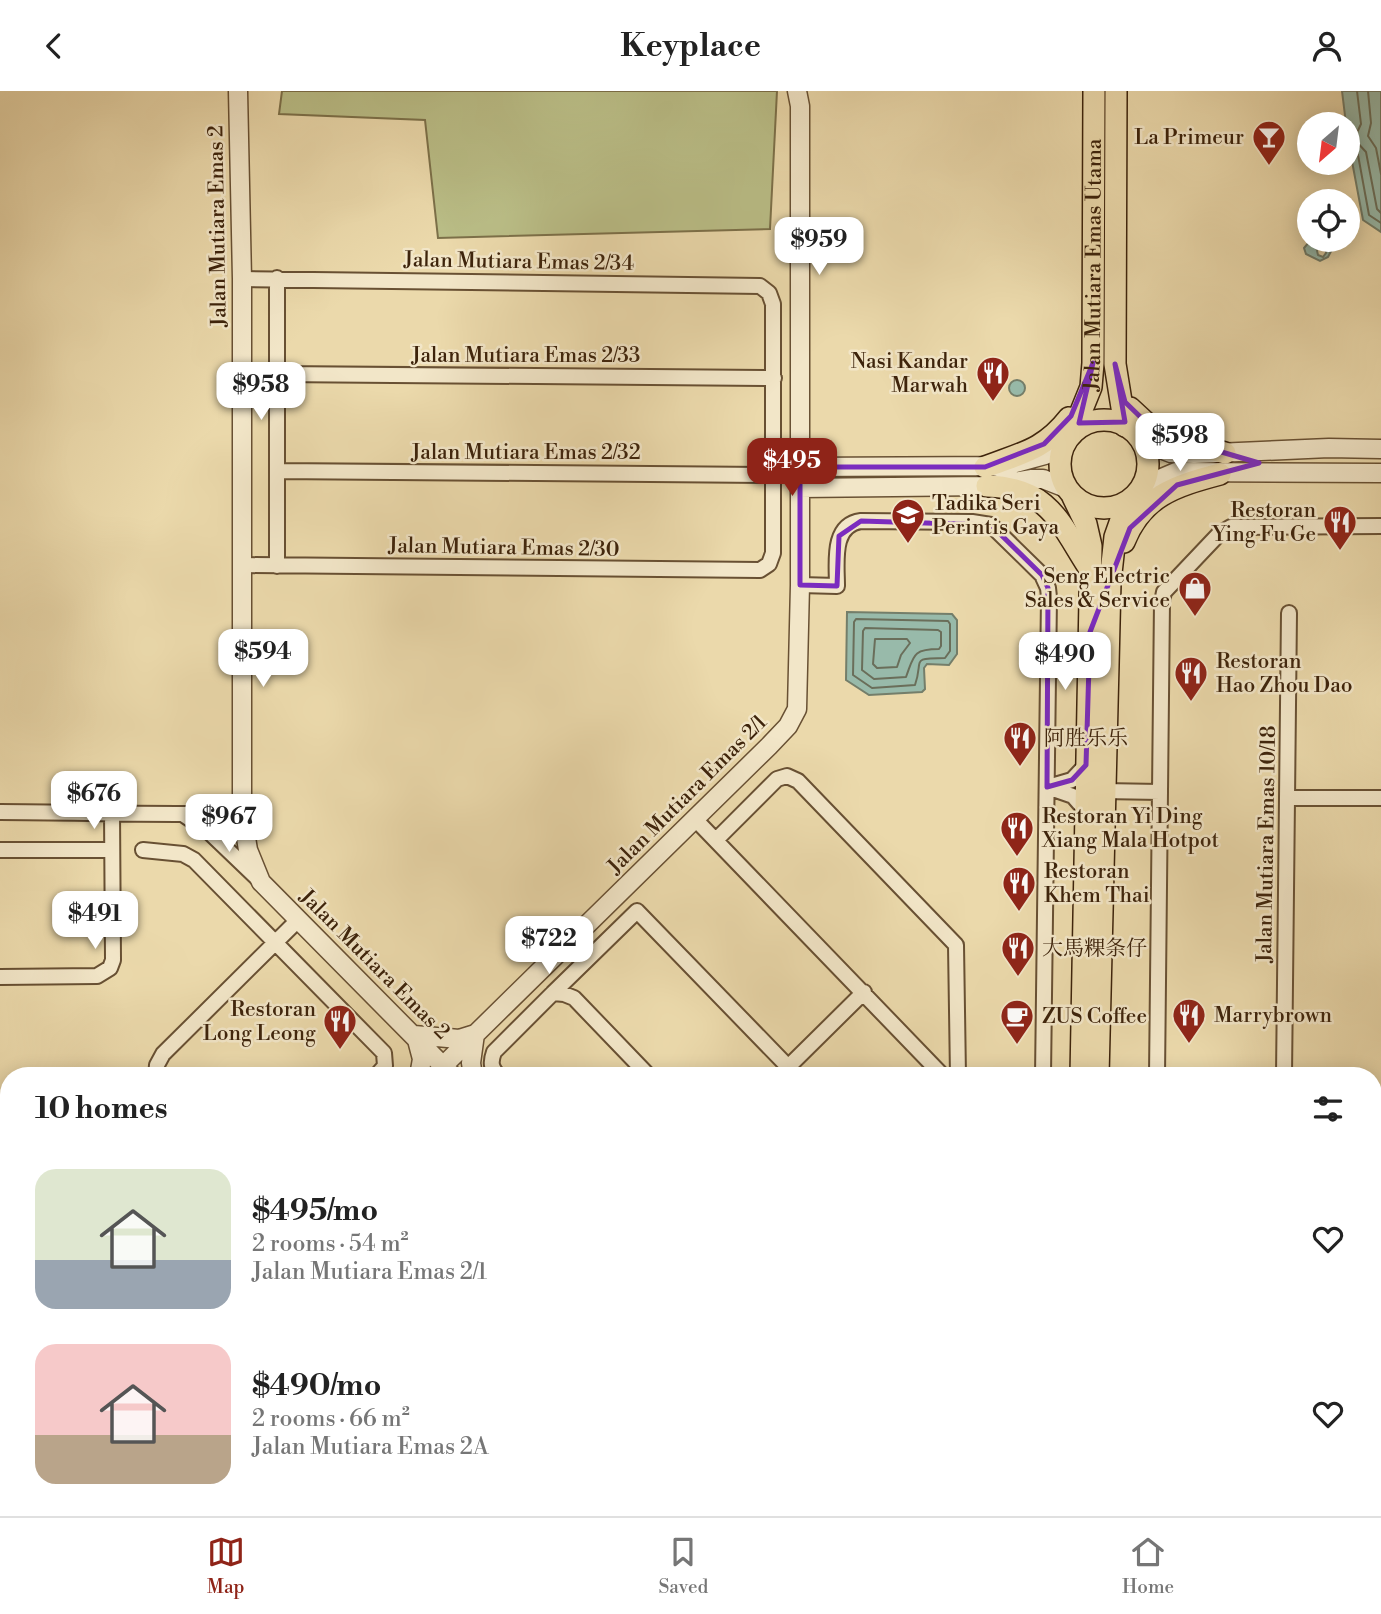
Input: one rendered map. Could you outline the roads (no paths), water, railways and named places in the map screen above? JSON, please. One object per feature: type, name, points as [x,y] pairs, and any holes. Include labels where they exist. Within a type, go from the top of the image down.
[{"type":"main road","name":"Jalan Mutiara Emas Utama","points":[[1094,91],[1104,363],[1125,426]]},
{"type":"main road","name":"Jalan Mutiara Emas Utama","points":[[1067,440],[1104,363],[1116,91]]},
{"type":"main road","points":[[986,477],[1044,444],[1059,432],[1104,363],[1125,402],[1157,433],[1225,453]]},
{"type":"main road","points":[[1081,1067],[1086,765],[1102,573],[1128,503],[1143,486],[1149,464],[1143,442],[1125,426],[1103,420],[1091,422],[1067,440],[1060,461],[1061,475],[1086,524],[1102,573],[1103,791],[1098,1067]]},
{"type":"main road","points":[[1102,573],[1130,528],[1147,507],[1177,485],[1220,474]]},
{"type":"main road","points":[[986,477],[1039,499],[1055,514],[1102,573]]},
{"type":"main road","points":[[1070,492],[1094,508],[1105,509],[1128,503]]},
{"type":"street","name":"Jalan Mutiara Emas 2","points":[[237,91],[242,279],[242,813],[248,850],[261,882],[414,1035],[438,1067]]},
{"type":"street","name":"Jalan Mutiara Emas 2/1","points":[[448,1067],[475,1034],[769,746],[794,717],[799,699],[800,585],[800,106],[797,91]]},
{"type":"street","points":[[277,278],[277,566]]},
{"type":"street","name":"Jalan Mutiara Emas 2/34","points":[[242,279],[760,286],[769,293],[773,304],[774,378]]},
{"type":"street","name":"Jalan Mutiara Emas 2/33","points":[[277,374],[774,378]]},
{"type":"street","points":[[774,378],[774,475]]},
{"type":"street","points":[[800,488],[986,477],[1005,466],[1045,455],[1067,440]]},
{"type":"street","points":[[1143,442],[1171,453],[1381,449]]},
{"type":"street","points":[[800,467],[1042,479],[1070,492]]},
{"type":"street","name":"Jalan Mutiara Emas 2/32","points":[[277,471],[774,475]]},
{"type":"street","points":[[1143,486],[1176,472],[1381,473]]},
{"type":"street","name":"Jalan Mutiara Emas 2/30","points":[[242,565],[754,571],[765,568],[773,553],[774,475]]},
{"type":"street","points":[[800,585],[836,586],[839,536],[854,522],[984,523],[997,529],[1042,575],[1048,588],[1044,1067]]},
{"type":"street","points":[[1157,1067],[1161,602],[1164,592],[1218,535],[1231,527],[1381,526]]},
{"type":"street","name":"Jalan Mutiara Emas 10/18","points":[[1284,1067],[1289,613]]},
{"type":"street","points":[[1047,787],[1072,780],[1086,765]]},
{"type":"street","points":[[716,839],[777,779],[787,776],[798,782],[956,945],[958,1067]]},
{"type":"street","points":[[1047,787],[1073,796],[1086,811]]},
{"type":"street","points":[[1103,791],[1160,792]]},
{"type":"street","points":[[1288,798],[1381,798]]},
{"type":"street","points":[[0,812],[184,815],[242,813]]},
{"type":"street","points":[[0,977],[97,976],[110,968],[113,960],[112,812]]},
{"type":"street","points":[[184,815],[209,832],[261,882]]},
{"type":"street","points":[[695,819],[935,1067]]},
{"type":"street","points":[[0,851],[112,850]]},
{"type":"street","points":[[143,850],[183,854],[191,858],[384,1053],[384,1067]]},
{"type":"street","points":[[492,1067],[491,1060],[495,1052],[637,911],[782,1067]]},
{"type":"street","points":[[157,1067],[163,1055],[298,920]]},
{"type":"street","points":[[794,1067],[864,992]]},
{"type":"street","points":[[553,993],[574,998],[640,1067]]},
{"type":"street","points":[[414,1035],[459,1039],[475,1034],[471,1067]]},
{"type":"street","points":[[414,1035],[421,1053],[420,1067]]},
{"type":"water","points":[[1342,91],[1381,91],[1381,232],[1363,220],[1360,189],[1357,189],[1355,175],[1360,175],[1360,112],[1345,112]]},
{"type":"water","points":[[1305,252],[1317,252],[1323,257],[1331,252],[1328,257],[1320,261]]},
{"type":"water","points":[[1014,380],[1020,380],[1025,388],[1023,394],[1014,396],[1009,391],[1009,385]]},
{"type":"water","points":[[847,612],[952,614],[957,620],[957,654],[949,665],[927,664],[924,668],[925,689],[922,692],[869,695],[846,680]]},
{"type":"place","name":"La Primeur","points":[[1269,167]]},
{"type":"place","name":"Nasi Kandar Marwah","points":[[993,403]]},
{"type":"place","name":"Tadika Seri Perintis Gaya","points":[[908,545]]},
{"type":"place","name":"Restoran Ying Fu Ge","points":[[1340,552]]},
{"type":"place","name":"Seng Electric Sales & Service","points":[[1195,618]]},
{"type":"place","name":"Restoran Hao Zhou Dao","points":[[1191,703]]},
{"type":"place","name":"阿胜乐乐","points":[[1020,768]]},
{"type":"place","name":"Restoran Yi Ding Xiang Mala Hotpot","points":[[1017,858]]},
{"type":"place","name":"Restoran Khem Thai","points":[[1019,913]]},
{"type":"place","name":"大馬粿条仔","points":[[1018,978]]},
{"type":"place","name":"Marrybrown","points":[[1189,1045]]},
{"type":"place","name":"ZUS Coffee","points":[[1017,1046]]},
{"type":"place","name":"Restoran Long Leong","points":[[340,1051]]}]
